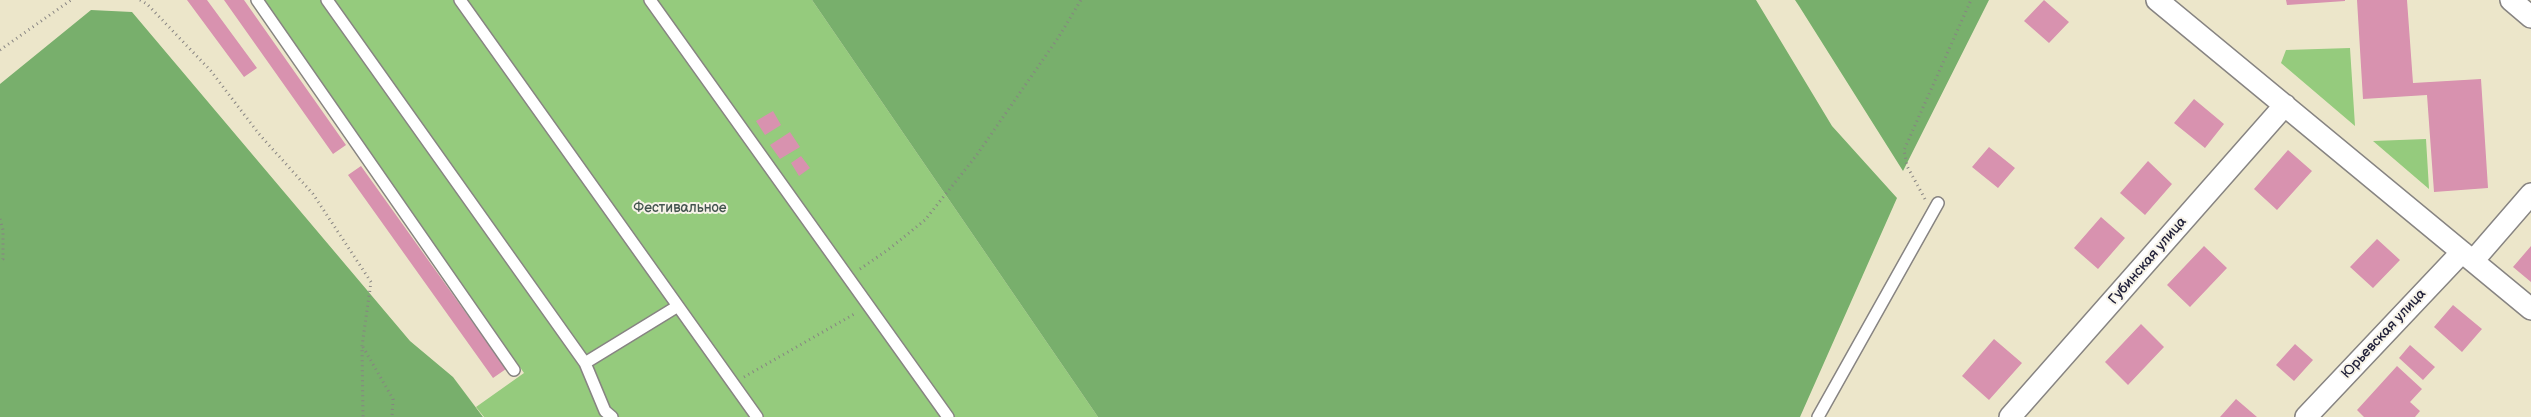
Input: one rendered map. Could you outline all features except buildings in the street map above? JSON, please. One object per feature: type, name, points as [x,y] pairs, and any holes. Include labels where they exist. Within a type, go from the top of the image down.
[{"type":"street","points":[[2157,0],[2531,309]]},
{"type":"street","points":[[2511,0],[2531,17]]},
{"type":"street","name":"Губинская улица","points":[[2010,417],[2285,105]]},
{"type":"street","name":"Юрьевская улица","points":[[2306,417],[2531,194]]},
{"type":"lane","points":[[256,0],[514,370]]},
{"type":"lane","points":[[327,0],[584,363],[605,411],[612,417]]},
{"type":"lane","points":[[460,0],[757,417]]},
{"type":"lane","points":[[650,0],[948,417]]},
{"type":"lane","points":[[1818,417],[1936,208]]},
{"type":"lane","points":[[584,363],[678,306]]},
{"type":"path","points":[[0,50],[71,0]]},
{"type":"path","points":[[140,0],[147,4],[211,70],[259,134],[312,194],[371,282],[362,346],[363,417]]},
{"type":"path","points":[[847,278],[889,249],[925,220],[976,156],[1058,38],[1081,0]]},
{"type":"path","points":[[1936,208],[1907,166],[1904,150],[1971,0]]},
{"type":"path","points":[[0,219],[3,230],[3,259],[0,262]]},
{"type":"path","points":[[733,384],[869,305]]},
{"type":"path","points":[[362,346],[393,398],[392,417]]},
{"type":"green space","name":"Фестивальное","points":[[261,0],[812,0],[1098,417],[484,417],[476,407],[524,373]]},
{"type":"green space","points":[[812,0],[1756,0],[1832,126],[1897,198],[1800,417],[1098,417]]},
{"type":"green space","points":[[1795,0],[1989,0],[1903,171],[1799,6]]},
{"type":"green space","points":[[91,10],[132,12],[410,341],[453,377],[483,417],[0,417],[0,84]]},
{"type":"green space","points":[[2350,48],[2355,126],[2281,63],[2286,50]]},
{"type":"green space","points":[[2426,139],[2429,189],[2373,141]]}]
